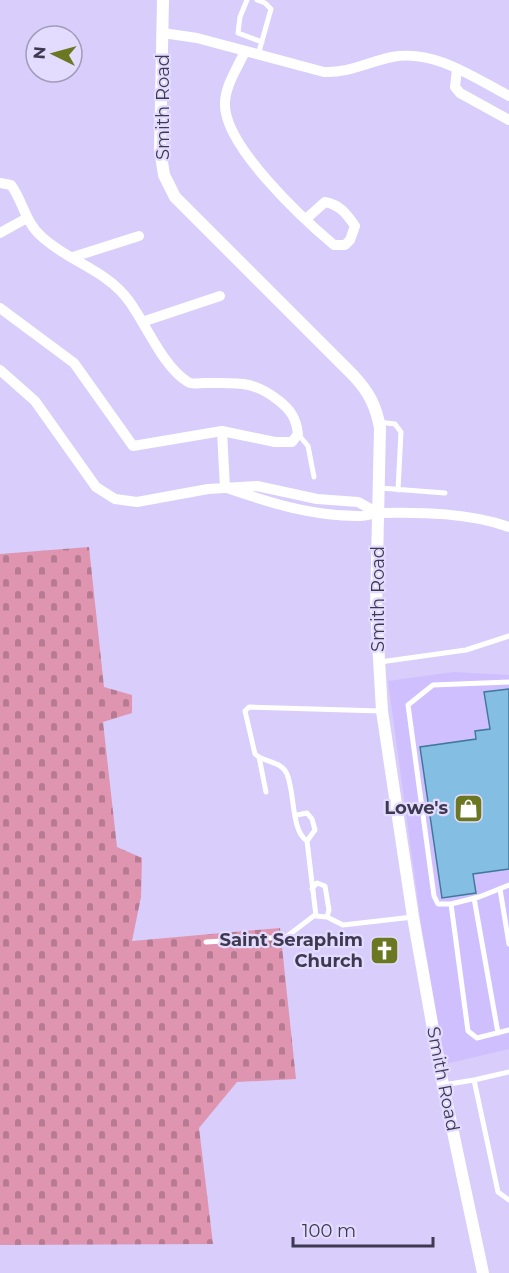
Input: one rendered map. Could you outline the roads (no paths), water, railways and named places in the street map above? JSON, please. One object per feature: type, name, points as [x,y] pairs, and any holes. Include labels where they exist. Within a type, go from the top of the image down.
[{"type":"street","name":"Smith Road","points":[[163,0],[160,149],[164,175],[175,197],[353,375],[367,390],[376,409],[379,422],[376,608],[382,711],[412,917],[443,1085],[483,1273]]},
{"type":"street","points":[[163,33],[197,38],[324,72],[342,73],[410,54],[431,58],[457,69],[509,96]]},
{"type":"street","points":[[245,51],[230,83],[225,101],[226,118],[263,177],[306,219],[334,245],[345,245],[350,240],[355,226],[345,211],[334,204],[325,202],[306,219]]},
{"type":"street","points":[[457,69],[454,87],[459,93],[509,120]]},
{"type":"street","points":[[0,183],[11,185],[20,197],[27,218],[41,237],[107,280],[128,299],[168,363],[190,384],[249,383],[263,389],[288,408],[296,420],[298,434],[292,442],[275,442],[222,431],[133,446],[74,363],[0,308]]},
{"type":"street","points":[[0,233],[27,218]]},
{"type":"street","points":[[73,258],[140,236]]},
{"type":"street","points":[[142,322],[220,296]]},
{"type":"street","points":[[0,370],[35,401],[96,488],[115,499],[137,502],[225,488],[257,486],[317,499],[358,502],[378,513],[474,518],[509,527]]},
{"type":"street","points":[[222,431],[225,488]]},
{"type":"lane","points":[[247,0],[240,17],[238,33],[262,42]]},
{"type":"lane","points":[[257,0],[265,3],[271,9],[258,55]]},
{"type":"lane","points":[[379,422],[395,424],[401,432],[399,490]]},
{"type":"lane","points":[[298,434],[308,446],[314,477]]},
{"type":"lane","points":[[379,488],[445,493]]},
{"type":"lane","points":[[378,662],[466,650],[498,642],[509,636]]},
{"type":"lane","points":[[509,682],[433,685],[408,705],[434,896],[438,904],[451,904],[474,898],[509,885]]},
{"type":"lane","points":[[267,792],[259,757],[254,750],[245,707],[382,711]]},
{"type":"lane","points":[[259,757],[282,767],[287,773],[297,815],[298,835],[307,841]]},
{"type":"lane","points":[[297,815],[307,813],[312,819],[315,830],[307,841],[315,915]]},
{"type":"lane","points":[[312,889],[317,883],[325,886],[329,910],[327,917]]},
{"type":"lane","points":[[500,889],[509,944]]},
{"type":"lane","points":[[474,898],[498,1033]]},
{"type":"lane","points":[[451,904],[468,1031],[477,1038],[509,1030]]},
{"type":"lane","points":[[206,942],[286,937],[315,915],[353,925],[412,917]]},
{"type":"lane","points":[[443,1085],[509,1072]]},
{"type":"lane","points":[[474,1080],[498,1192],[509,1200]]},
{"type":"place","name":"Lowe's","points":[[469,808]]},
{"type":"place","name":"Saint Seraphim Church","points":[[384,950]]}]
